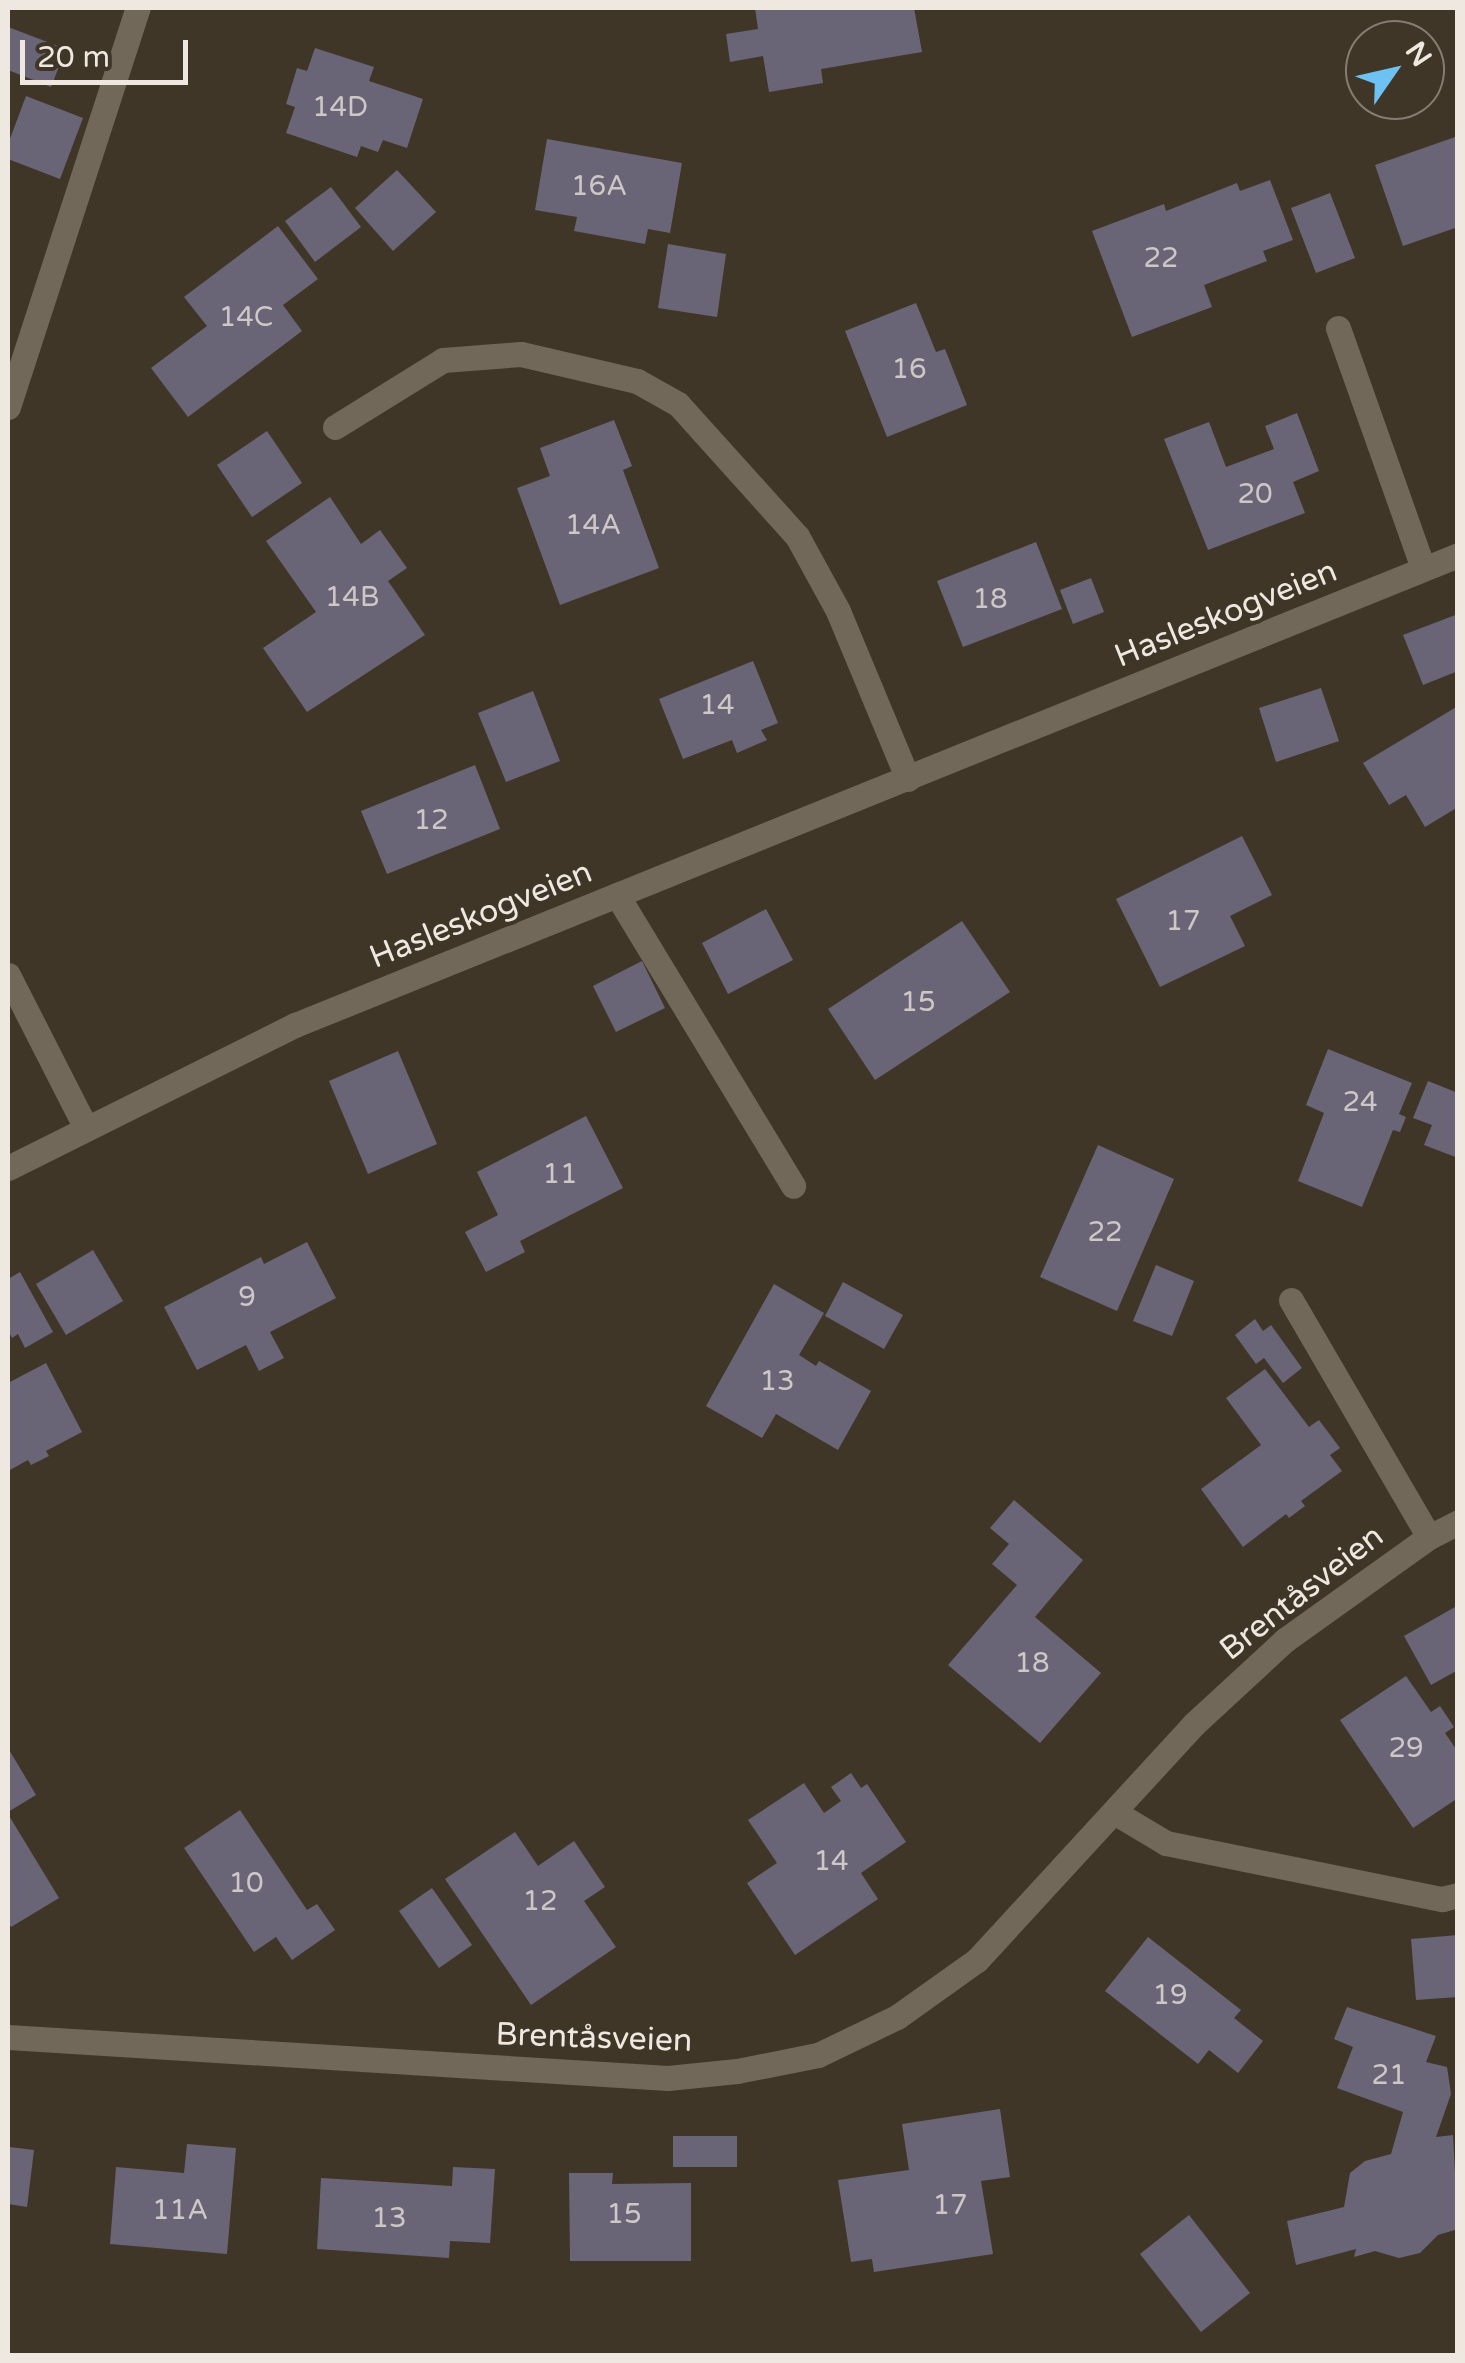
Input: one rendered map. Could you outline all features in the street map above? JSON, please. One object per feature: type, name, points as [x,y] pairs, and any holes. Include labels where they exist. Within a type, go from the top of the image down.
[{"type":"street","points":[[8,407],[138,8]]},
{"type":"street","points":[[1338,328],[1423,568]]},
{"type":"street","points":[[335,426],[443,360],[521,354],[637,382],[678,404],[797,536],[838,611],[908,779]]},
{"type":"street","name":"Hasleskogveien","points":[[8,1168],[85,1126],[295,1025],[1458,555]]},
{"type":"street","points":[[617,895],[794,1186]]},
{"type":"street","points":[[8,975],[85,1126]]},
{"type":"street","points":[[1291,1300],[1429,1537]]},
{"type":"street","name":"Brentåsveien","points":[[8,2037],[668,2078],[737,2072],[802,2058],[897,2017],[977,1960],[1194,1724],[1285,1640],[1429,1537],[1458,1522]]},
{"type":"street","points":[[1114,1812],[1166,1843],[1442,1898],[1458,1895]]},
{"type":"building","points":[[755,8],[914,8],[922,52],[821,69],[823,83],[769,92],[763,56],[730,62],[726,34],[758,29]]},
{"type":"building","points":[[8,27],[66,49],[51,87],[8,70]]},
{"type":"building","points":[[315,48],[374,67],[369,81],[423,99],[407,148],[383,140],[378,152],[361,146],[357,157],[286,133],[295,107],[286,104],[297,68],[307,71]]},
{"type":"building","points":[[26,96],[83,118],[60,179],[8,159],[8,144]]},
{"type":"building","points":[[1458,136],[1458,227],[1403,246],[1375,165]]},
{"type":"building","points":[[547,139],[682,163],[670,233],[648,229],[645,244],[574,231],[577,217],[535,210]]},
{"type":"building","points":[[397,170],[436,212],[393,251],[355,208]]},
{"type":"building","points":[[1270,180],[1293,240],[1263,251],[1267,261],[1204,285],[1212,307],[1132,337],[1092,231],[1164,204],[1166,211],[1237,183],[1240,191]]},
{"type":"building","points":[[331,187],[361,227],[315,262],[285,221]]},
{"type":"building","points":[[1330,193],[1355,258],[1316,273],[1291,208]]},
{"type":"building","points":[[278,226],[318,279],[283,305],[302,331],[188,417],[151,368],[207,326],[184,297]]},
{"type":"building","points":[[668,244],[726,254],[717,317],[658,308]]},
{"type":"building","points":[[916,303],[936,352],[945,349],[967,405],[887,437],[845,331]]},
{"type":"building","points":[[1297,413],[1319,471],[1293,482],[1305,513],[1208,550],[1164,439],[1209,422],[1226,467],[1274,449],[1265,426]]},
{"type":"building","points":[[614,420],[632,466],[623,470],[659,568],[560,605],[517,488],[550,476],[540,448]]},
{"type":"building","points":[[267,431],[302,483],[252,517],[217,465]]},
{"type":"building","points":[[330,497],[361,544],[380,530],[407,568],[388,581],[425,635],[307,712],[263,648],[316,612],[266,541]]},
{"type":"building","points":[[1036,542],[1062,609],[963,647],[937,581]]},
{"type":"building","points":[[1091,578],[1104,612],[1073,624],[1060,590]]},
{"type":"building","points":[[1458,614],[1458,671],[1423,685],[1403,635]]},
{"type":"building","points":[[753,661],[778,723],[761,730],[767,740],[737,753],[732,740],[683,759],[659,699]]},
{"type":"building","points":[[1321,688],[1339,741],[1276,762],[1259,708]]},
{"type":"building","points":[[533,691],[560,761],[506,782],[478,713]]},
{"type":"building","points":[[1458,706],[1458,807],[1425,827],[1406,795],[1389,805],[1363,763]]},
{"type":"building","points":[[475,765],[500,829],[387,874],[361,811]]},
{"type":"building","points":[[1242,836],[1272,895],[1230,916],[1245,946],[1160,987],[1116,899]]},
{"type":"building","points":[[766,909],[793,960],[728,994],[702,943]]},
{"type":"building","points":[[962,921],[1010,992],[875,1080],[828,1009]]},
{"type":"building","points":[[642,961],[665,1008],[616,1032],[593,986]]},
{"type":"building","points":[[1328,1049],[1412,1083],[1399,1114],[1406,1117],[1400,1132],[1393,1130],[1362,1207],[1298,1181],[1324,1113],[1306,1105]]},
{"type":"building","points":[[398,1051],[437,1144],[368,1174],[329,1081]]},
{"type":"building","points":[[1428,1081],[1458,1093],[1458,1158],[1424,1145],[1432,1125],[1413,1118]]},
{"type":"building","points":[[586,1116],[623,1188],[520,1241],[525,1252],[486,1272],[465,1232],[498,1215],[477,1172]]},
{"type":"building","points":[[1098,1145],[1174,1179],[1117,1311],[1040,1277]]},
{"type":"building","points":[[307,1242],[336,1298],[270,1332],[284,1358],[259,1371],[246,1345],[197,1370],[164,1307],[261,1257],[264,1264]]},
{"type":"building","points":[[93,1250],[123,1301],[66,1335],[36,1284]]},
{"type":"building","points":[[1156,1265],[1194,1281],[1172,1336],[1133,1321]]},
{"type":"building","points":[[20,1272],[53,1332],[25,1348],[18,1334],[12,1338],[8,1330],[8,1279]]},
{"type":"building","points":[[843,1282],[903,1315],[884,1349],[825,1316]]},
{"type":"building","points":[[774,1284],[824,1313],[799,1355],[816,1366],[819,1361],[871,1391],[838,1450],[776,1414],[762,1438],[706,1406]]},
{"type":"building","points":[[1255,1319],[1263,1331],[1271,1325],[1302,1368],[1283,1383],[1264,1358],[1256,1364],[1235,1335]]},
{"type":"building","points":[[46,1363],[82,1432],[46,1451],[49,1456],[31,1465],[28,1460],[8,1471],[8,1383]]},
{"type":"building","points":[[1265,1369],[1309,1427],[1319,1420],[1340,1448],[1330,1455],[1342,1471],[1301,1501],[1305,1506],[1289,1518],[1286,1514],[1243,1547],[1201,1489],[1261,1445],[1226,1398]]},
{"type":"building","points":[[1014,1500],[1083,1560],[1035,1617],[1101,1673],[1040,1743],[948,1665],[1017,1585],[992,1564],[1009,1544],[990,1528]]},
{"type":"building","points":[[1455,1607],[1458,1670],[1431,1685],[1404,1636]]},
{"type":"building","points":[[1406,1676],[1431,1712],[1440,1706],[1454,1727],[1445,1733],[1458,1752],[1458,1798],[1413,1828],[1340,1720]]},
{"type":"building","points":[[8,1748],[36,1795],[8,1812]]},
{"type":"building","points":[[851,1773],[861,1788],[867,1784],[906,1842],[861,1873],[878,1899],[795,1955],[747,1883],[777,1863],[748,1820],[804,1783],[824,1813],[841,1801],[831,1787]]},
{"type":"building","points":[[240,1810],[307,1910],[317,1904],[335,1930],[292,1960],[276,1937],[254,1952],[184,1848]]},
{"type":"building","points":[[8,1814],[59,1898],[11,1927],[8,1921]]},
{"type":"building","points":[[515,1832],[538,1866],[574,1841],[605,1887],[584,1901],[616,1947],[531,2005],[445,1879]]},
{"type":"building","points":[[432,1888],[472,1945],[439,1968],[399,1911]]},
{"type":"building","points":[[1458,1935],[1458,1997],[1416,2000],[1411,1939]]},
{"type":"building","points":[[1148,1937],[1241,2010],[1234,2018],[1263,2041],[1238,2073],[1209,2050],[1198,2064],[1105,1991]]},
{"type":"building","points":[[1347,2007],[1436,2036],[1426,2062],[1447,2067],[1451,2094],[1436,2137],[1453,2135],[1458,2229],[1438,2235],[1420,2253],[1399,2258],[1375,2251],[1354,2257],[1356,2249],[1296,2265],[1287,2221],[1344,2207],[1350,2173],[1365,2161],[1391,2154],[1403,2112],[1337,2088],[1353,2047],[1334,2039]]},
{"type":"building","points":[[1000,2109],[1010,2177],[981,2181],[993,2254],[874,2272],[872,2259],[851,2262],[838,2180],[909,2170],[902,2124]]},
{"type":"building","points":[[673,2136],[737,2136],[737,2167],[673,2167]]},
{"type":"building","points":[[187,2144],[236,2148],[227,2254],[110,2244],[116,2167],[184,2173]]},
{"type":"building","points":[[10,2147],[34,2150],[27,2207],[8,2204]]},
{"type":"building","points":[[453,2167],[495,2169],[490,2243],[450,2241],[449,2258],[317,2249],[321,2178],[452,2186]]},
{"type":"building","points":[[569,2173],[613,2173],[612,2184],[691,2183],[691,2261],[570,2261]]},
{"type":"building","points":[[1189,2215],[1250,2293],[1201,2332],[1140,2254]]}]
